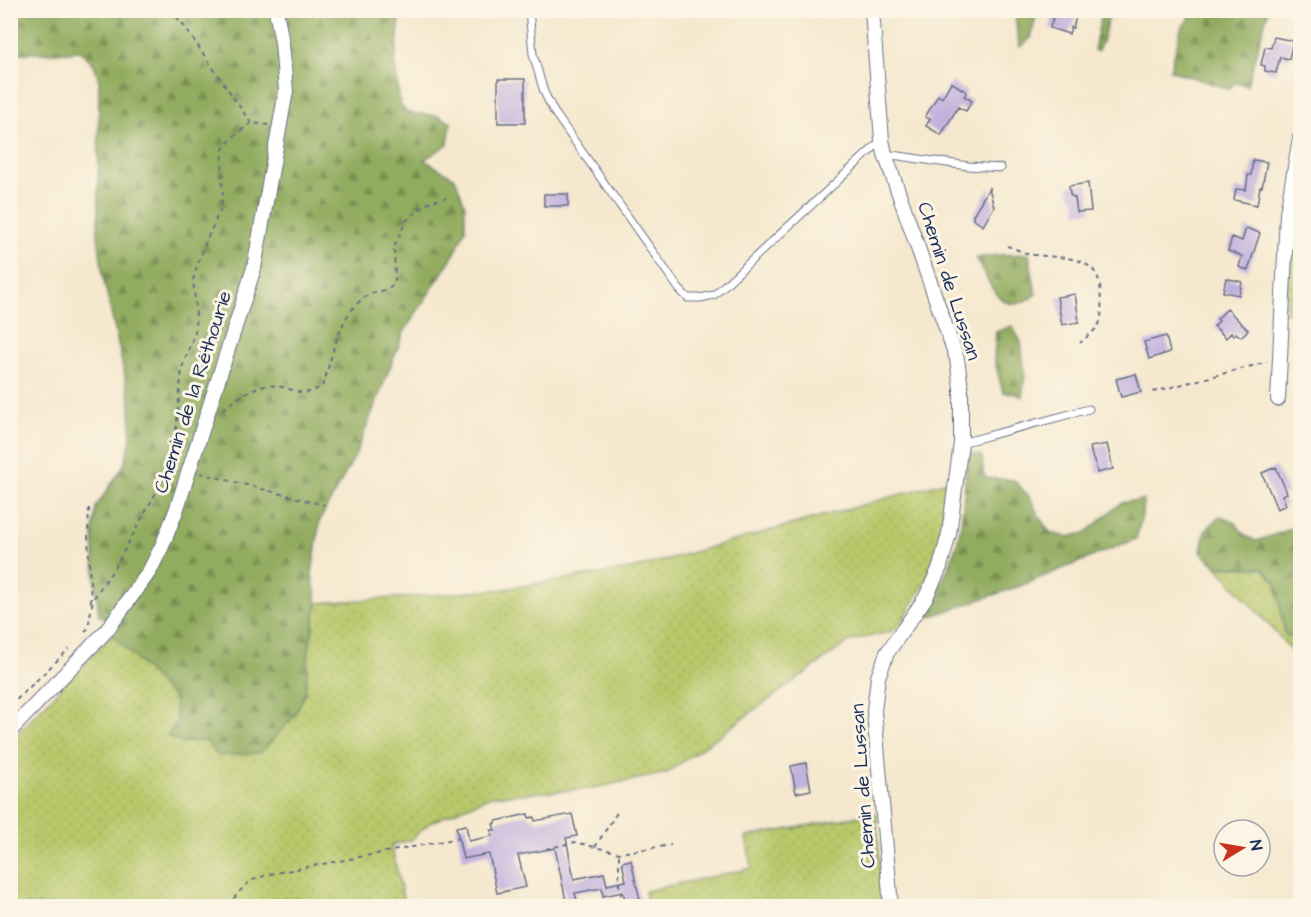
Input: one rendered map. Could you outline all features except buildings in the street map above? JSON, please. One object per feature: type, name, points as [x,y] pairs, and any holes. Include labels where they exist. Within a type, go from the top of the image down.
[{"type":"street","name":"Chemin de la Réthourie","points":[[10,732],[107,630],[149,572],[165,537],[254,268],[285,91],[282,43],[276,10]]},
{"type":"street","name":"Chemin de Lussan","points":[[872,10],[885,154],[957,359],[961,388],[961,443],[949,534],[940,567],[926,597],[887,653],[878,677],[874,711],[891,906]]},
{"type":"street","points":[[1278,399],[1287,213],[1300,138]]},
{"type":"lane","points":[[529,10],[533,54],[544,92],[555,112],[679,289],[688,298],[714,295],[882,140]]},
{"type":"lane","points":[[885,154],[968,166],[1001,168]]},
{"type":"lane","points":[[961,443],[1089,409]]},
{"type":"path","points":[[170,10],[182,23],[251,123]]},
{"type":"path","points":[[82,637],[88,628],[93,598],[115,567],[173,462],[182,368],[195,332],[196,310],[193,280],[207,238],[220,211],[223,194],[223,149],[235,135],[251,123],[280,127]]},
{"type":"path","points":[[206,416],[223,409],[250,390],[264,386],[284,386],[300,393],[314,392],[323,385],[344,322],[355,305],[369,294],[388,290],[394,284],[394,247],[406,221],[432,201],[446,198]]},
{"type":"path","points":[[1007,246],[1029,254],[1071,258],[1089,267],[1096,274],[1099,282],[1101,323],[1080,343]]},
{"type":"path","points":[[1153,392],[1280,358]]},
{"type":"path","points":[[189,470],[324,505]]},
{"type":"path","points":[[89,508],[91,606]]},
{"type":"path","points":[[10,706],[74,644]]},
{"type":"path","points":[[595,847],[616,814],[621,811]]},
{"type":"path","points":[[228,906],[250,881],[270,874],[460,838]]},
{"type":"path","points":[[546,849],[575,843],[619,853],[671,845]]},
{"type":"path","points":[[614,906],[623,904],[619,884],[619,853]]},
{"type":"green space","points":[[11,11],[413,11],[400,19],[395,65],[400,104],[407,113],[438,116],[451,122],[448,144],[424,160],[455,178],[465,206],[465,230],[455,253],[404,332],[355,456],[320,520],[312,574],[317,603],[305,693],[295,715],[260,753],[218,756],[205,740],[182,743],[167,736],[177,722],[174,698],[112,634],[104,617],[99,615],[93,532],[96,507],[124,465],[131,439],[130,399],[103,276],[98,235],[99,81],[94,64],[80,51],[11,53]]},
{"type":"green space","points":[[1015,11],[1037,11],[1031,38],[1020,47],[1017,34]]},
{"type":"green space","points":[[1102,11],[1110,11],[1102,42],[1097,51],[1094,50]]},
{"type":"green space","points":[[1194,11],[1268,11],[1247,86],[1237,82],[1228,89],[1170,70],[1181,29]]},
{"type":"green space","points":[[1294,212],[1300,213],[1300,319],[1286,312]]},
{"type":"green space","points":[[1029,254],[1036,294],[1024,302],[1014,304],[1006,302],[992,288],[976,258]]},
{"type":"green space","points":[[1012,326],[1021,342],[1025,376],[1022,397],[1003,392],[994,358],[996,332]]},
{"type":"green space","points":[[968,452],[982,456],[983,472],[986,478],[1014,480],[1030,498],[1041,520],[1051,533],[1067,537],[1085,533],[1121,503],[1143,500],[1136,539],[1020,586],[920,620],[954,555],[960,531]]},
{"type":"green space","points":[[948,481],[936,560],[898,628],[850,641],[667,773],[588,789],[491,796],[429,823],[411,840],[391,845],[405,906],[11,906],[10,741],[112,634],[174,698],[177,722],[167,736],[182,743],[205,740],[305,693],[317,603],[504,589],[636,568]]},
{"type":"green space","points":[[1220,516],[1233,521],[1247,537],[1256,541],[1300,526],[1300,619],[1297,633],[1289,637],[1285,634],[1276,582],[1262,568],[1216,566],[1201,552],[1205,531]]},
{"type":"green space","points":[[1216,566],[1262,568],[1276,582],[1285,634],[1297,633],[1300,619],[1300,660]]},
{"type":"green space","points":[[876,813],[883,906],[648,906],[645,891],[752,868],[746,837]]}]
